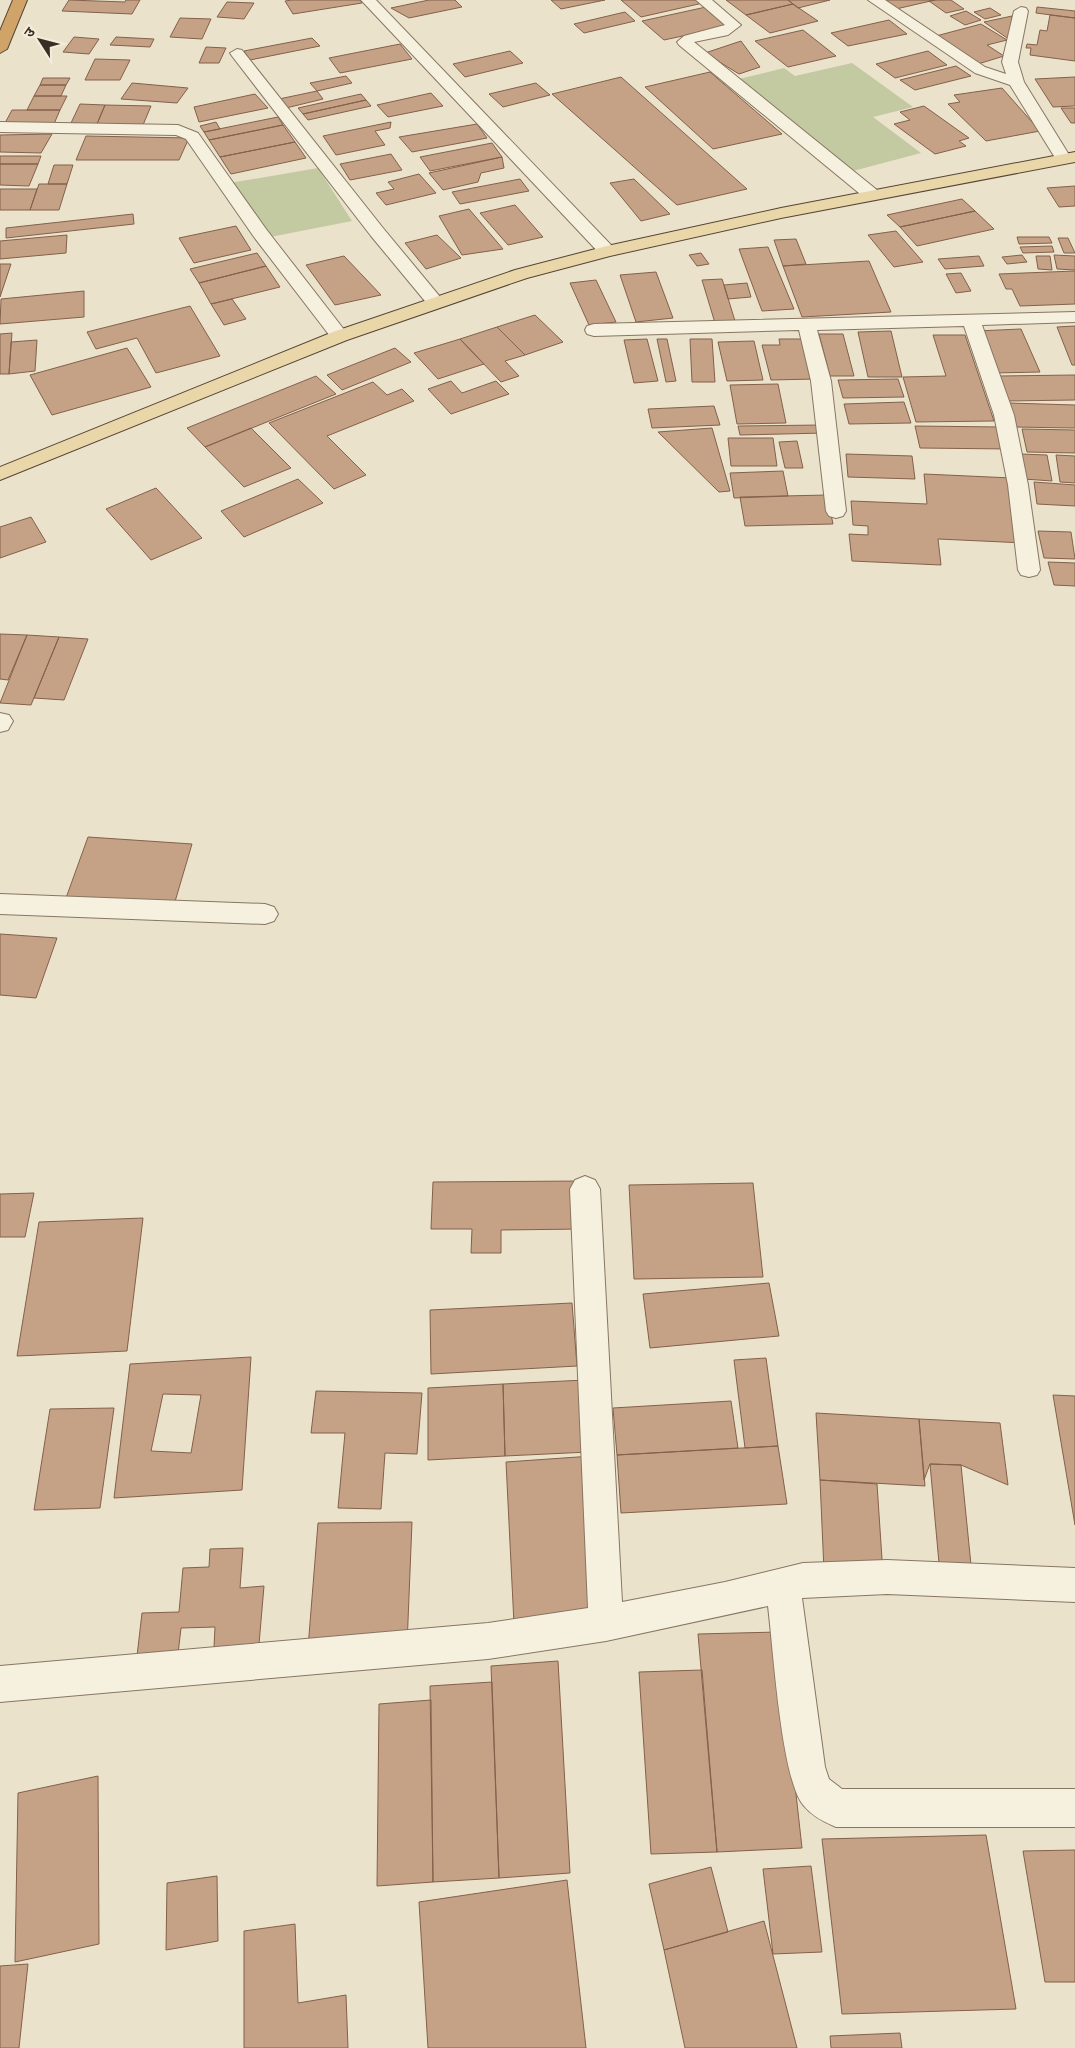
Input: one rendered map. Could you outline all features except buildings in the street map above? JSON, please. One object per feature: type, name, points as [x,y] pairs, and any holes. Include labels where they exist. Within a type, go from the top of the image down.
[{"type":"highway","points":[[0,49],[20,0]]},
{"type":"main road","points":[[0,474],[340,336],[521,274],[607,250],[871,194],[1069,157]]},
{"type":"street","points":[[368,0],[607,250]]},
{"type":"street","points":[[702,0],[734,25],[730,30],[696,36],[684,42],[871,194]]},
{"type":"street","points":[[875,0],[980,70],[1016,82]]},
{"type":"street","points":[[1021,11],[1010,62],[1016,82],[1069,157]]},
{"type":"street","points":[[237,53],[343,189],[435,302]]},
{"type":"street","points":[[0,126],[178,130],[192,136],[260,232],[340,336]]},
{"type":"street","points":[[594,330],[1075,317]]},
{"type":"street","points":[[971,319],[1004,415],[1018,485],[1029,570]]},
{"type":"street","points":[[806,323],[821,381],[836,511]]},
{"type":"street","points":[[0,904],[265,914]]},
{"type":"street","points":[[585,1189],[606,1622]]},
{"type":"street","points":[[0,1684],[488,1641],[606,1622],[725,1599],[803,1580],[887,1577],[1075,1585]]},
{"type":"street","points":[[783,1585],[806,1767],[816,1792],[836,1808],[1075,1808]]},
{"type":"green space","points":[[852,63],[913,107],[873,117],[921,153],[853,171],[739,79],[784,68],[795,76]]},
{"type":"green space","points":[[318,168],[352,221],[260,239],[224,184]]}]
